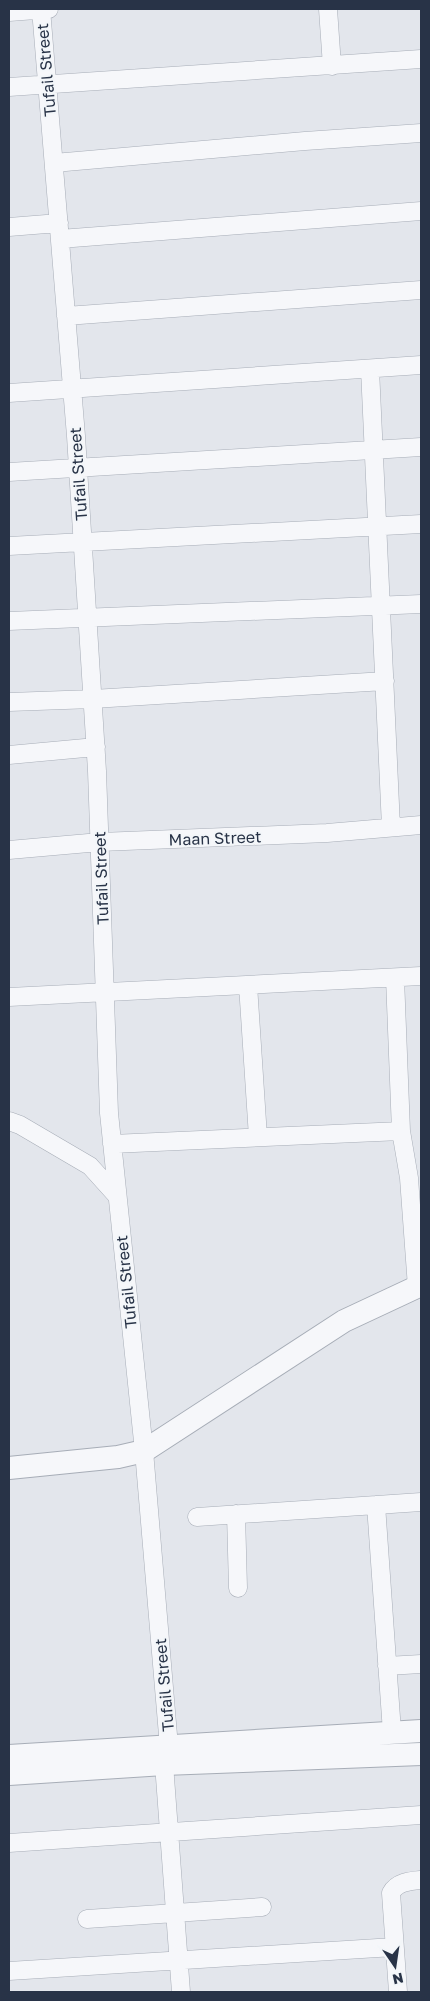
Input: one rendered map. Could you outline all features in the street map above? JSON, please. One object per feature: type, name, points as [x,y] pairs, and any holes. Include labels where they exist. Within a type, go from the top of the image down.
[{"type":"street","name":"Tufail Street","points":[[42,9],[78,468],[96,747],[109,1113],[144,1451],[167,1755],[169,1833],[181,1992]]},
{"type":"street","points":[[9,12],[49,9]]},
{"type":"street","points":[[328,9],[332,66]]},
{"type":"street","points":[[9,87],[421,59]]},
{"type":"street","points":[[54,163],[421,133]]},
{"type":"street","points":[[9,227],[59,231],[421,211]]},
{"type":"street","points":[[66,316],[421,290]]},
{"type":"street","points":[[9,393],[421,365]]},
{"type":"street","points":[[370,369],[392,827]]},
{"type":"street","points":[[9,472],[421,447]]},
{"type":"street","points":[[9,546],[421,524]]},
{"type":"street","points":[[9,621],[381,604],[421,604]]},
{"type":"street","points":[[9,702],[93,699],[385,681]]},
{"type":"street","points":[[9,755],[96,747]]},
{"type":"street","name":"Maan Street","points":[[9,850],[100,842],[327,833],[421,825]]},
{"type":"street","points":[[9,997],[421,976]]},
{"type":"street","points":[[9,1468],[118,1457],[144,1451],[344,1321],[419,1286],[409,1178],[401,1131],[394,978]]},
{"type":"street","points":[[248,985],[258,1137]]},
{"type":"street","points":[[9,1121],[27,1129],[90,1166],[117,1196]]},
{"type":"street","points":[[112,1144],[401,1131]]},
{"type":"street","points":[[197,1517],[421,1502]]},
{"type":"street","points":[[376,1505],[392,1732]]},
{"type":"street","points":[[236,1514],[238,1588]]},
{"type":"street","points":[[387,1666],[421,1664]]},
{"type":"street","points":[[9,1774],[167,1755],[392,1732],[421,1731]]},
{"type":"street","points":[[9,1756],[421,1754]]},
{"type":"street","points":[[9,1843],[421,1815]]},
{"type":"street","points":[[398,1992],[391,1893],[394,1887],[403,1883],[421,1880]]},
{"type":"street","points":[[86,1919],[262,1907]]},
{"type":"street","points":[[9,1971],[394,1947]]}]
